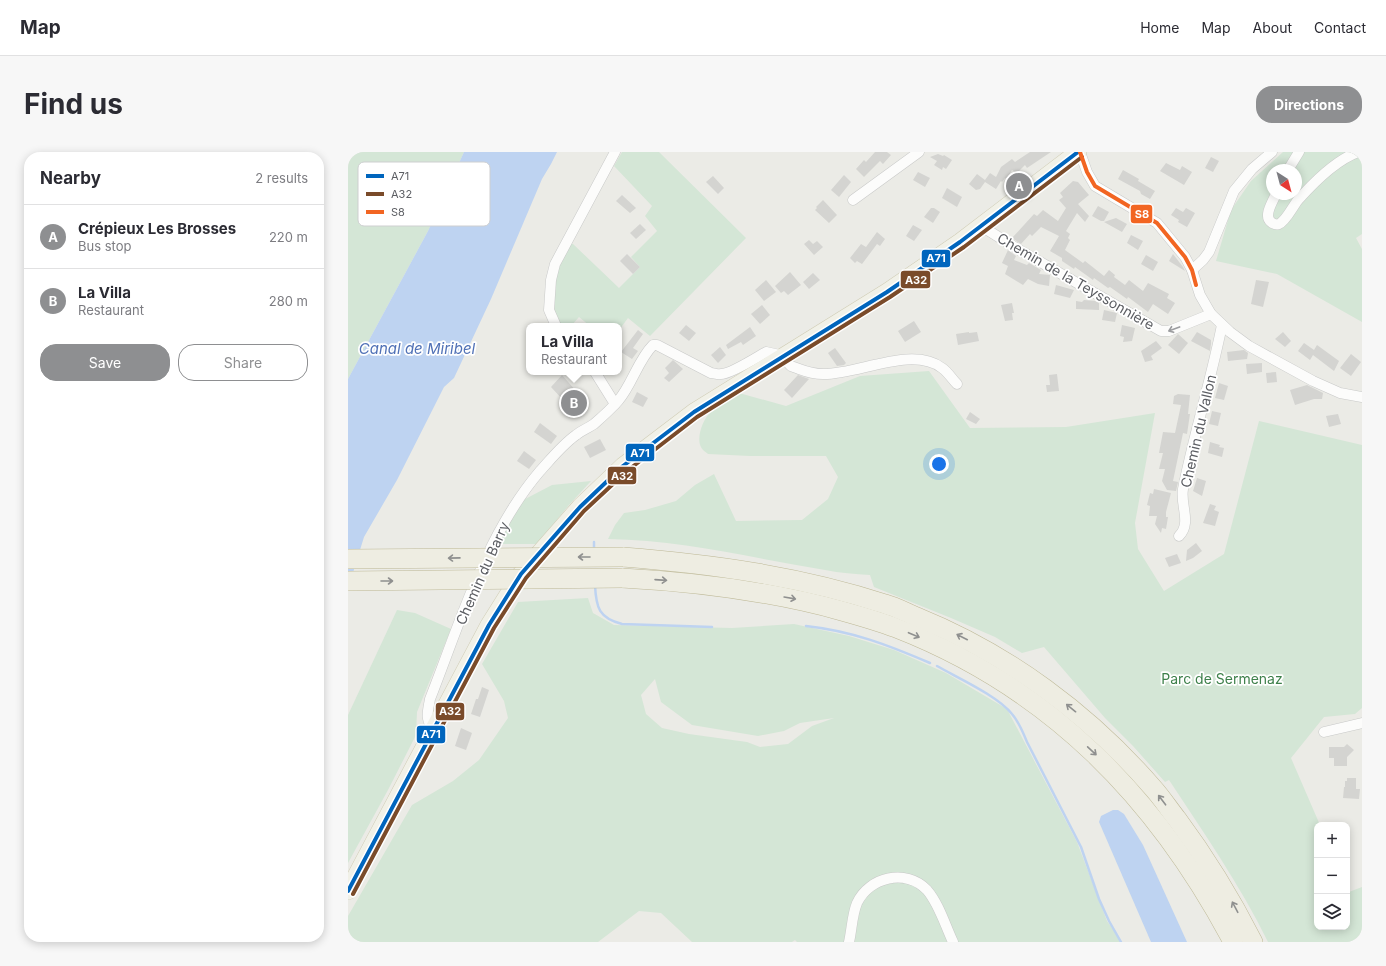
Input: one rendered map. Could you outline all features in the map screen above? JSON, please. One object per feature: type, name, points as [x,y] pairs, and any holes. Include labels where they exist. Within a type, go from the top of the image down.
[{"type":"highway","points":[[348,559],[623,557],[728,568],[787,578],[842,591],[887,604],[938,625],[989,651],[1036,682],[1082,718],[1113,746],[1154,789],[1209,864],[1232,902],[1253,942]]},
{"type":"highway","points":[[348,581],[622,578],[666,580],[736,589],[796,600],[826,607],[894,627],[944,648],[1000,679],[1030,699],[1092,750],[1145,808],[1184,859],[1202,887],[1232,942]]},
{"type":"main road","points":[[348,891],[489,625],[521,574],[580,507],[623,466],[694,412],[887,292],[960,242],[1073,153]]},
{"type":"street","points":[[555,323],[549,310],[551,280],[555,264],[615,152]]},
{"type":"street","points":[[853,200],[919,152]]},
{"type":"street","points":[[1192,270],[1210,252],[1234,191],[1252,169],[1272,152]]},
{"type":"street","points":[[1292,164],[1299,152]]},
{"type":"street","points":[[1302,197],[1336,163],[1344,157],[1358,152]]},
{"type":"street","points":[[1073,153],[1096,186],[1157,222],[1185,257],[1192,270],[1200,295],[1211,314],[1222,325],[1249,346],[1313,381],[1340,392],[1362,397]]},
{"type":"street","points":[[1273,200],[1268,217],[1270,222],[1280,224],[1299,200]]},
{"type":"street","name":"Chemin de la Teyssonnière","points":[[981,226],[1021,251],[1161,331],[1169,331],[1211,314]]},
{"type":"street","name":"Chemin du Vallon","points":[[1179,536],[1183,532],[1186,523],[1183,492],[1222,325]]},
{"type":"street","name":"Chemin du Barry","points":[[435,729],[430,725],[427,719],[430,699],[493,541],[520,497],[539,472],[562,447],[576,435],[593,424],[619,400],[650,347],[657,344],[712,373],[722,375],[766,352],[784,356]]},
{"type":"street","points":[[784,356],[790,366],[807,372],[822,374],[834,374],[869,365],[912,359],[923,360],[934,363],[942,368],[957,384]]},
{"type":"street","points":[[597,375],[615,404]]},
{"type":"street","points":[[1324,732],[1362,723]]},
{"type":"street","points":[[849,942],[854,912],[865,891],[888,878],[897,877],[912,880],[926,890],[933,898],[953,942]]},
{"type":"green space","points":[[348,152],[464,152],[459,162],[358,162],[358,226],[430,226],[348,379]]},
{"type":"green space","points":[[622,152],[659,152],[746,238],[650,336],[628,318],[622,326],[622,323],[586,323],[579,317],[574,323],[558,323],[552,306],[559,262],[571,244],[573,244],[619,288],[640,267],[631,257],[657,231],[645,216],[652,206],[614,166]]},
{"type":"green space","points":[[1283,152],[1362,152],[1362,234],[1356,238],[1362,249],[1362,322],[1277,274],[1216,261],[1231,210],[1251,181],[1266,167],[1266,200],[1302,200],[1302,164],[1270,164]]},
{"type":"green space","name":"Parc de Sermenaz","points":[[929,371],[970,428],[1066,427],[1155,413],[1135,523],[1138,549],[1164,591],[1224,554],[1259,421],[1362,445],[1362,708],[1355,714],[1324,717],[1291,758],[1319,822],[1314,822],[1314,930],[1350,930],[1350,892],[1362,887],[1362,942],[1268,942],[1234,880],[1169,780],[1165,782],[1133,746],[1105,718],[1044,647],[1022,653],[995,637],[874,587],[870,575],[831,571],[689,546],[635,540],[608,539],[615,525],[624,513],[645,510],[676,501],[695,485],[714,474],[736,521],[802,520],[828,499],[838,477],[826,456],[750,456],[708,454],[703,450],[699,439],[703,424],[710,413],[739,393],[786,406],[860,376]]},
{"type":"green space","points":[[591,481],[537,544],[503,544],[496,541],[510,515],[506,509],[552,485]]},
{"type":"green space","points":[[588,598],[593,613],[614,625],[732,628],[794,624],[849,636],[894,650],[946,673],[1007,709],[1077,842],[1107,921],[1122,942],[797,942],[795,940],[792,942],[692,942],[661,913],[639,911],[598,942],[348,942],[348,916],[412,805],[453,781],[479,760],[508,718],[504,701],[482,664],[518,602]],"holes":[[[655,679],[661,702],[692,725],[758,736],[784,731],[800,723],[834,718],[812,726],[788,744],[760,747],[747,742],[689,734],[662,728],[646,714],[641,695]]]},
{"type":"green space","points":[[397,610],[415,613],[451,629],[417,712],[416,735],[348,863],[348,715]]},
{"type":"water","name":"Canal de Miribel","points":[[464,152],[557,152],[542,179],[491,299],[454,378],[444,387],[397,480],[364,537],[348,589],[348,379],[430,226],[490,226],[490,162],[459,162]]},
{"type":"water","points":[[1113,810],[1118,810],[1124,814],[1143,845],[1187,942],[1151,942],[1099,822],[1101,816]]},
{"type":"building","points":[[875,152],[887,152],[891,155],[883,164],[880,161],[864,177],[856,169],[864,160],[866,162]]},
{"type":"building","points":[[1030,152],[1051,152],[1027,168],[1025,165],[1017,173],[1012,170],[1007,179],[1005,178],[1002,182],[1001,181],[996,189],[985,182],[980,189],[976,190],[969,184],[977,174],[985,180],[990,173],[996,177],[1001,167],[1012,159],[1015,162]]},
{"type":"building","points":[[938,154],[944,155],[952,160],[946,169],[943,167],[942,170],[934,165],[937,161],[930,157]]},
{"type":"building","points":[[1211,157],[1219,161],[1213,172],[1205,168]]},
{"type":"building","points":[[1166,163],[1180,170],[1182,166],[1192,172],[1184,185],[1160,171]]},
{"type":"building","points":[[1123,170],[1139,179],[1138,181],[1155,191],[1150,199],[1141,194],[1140,191],[1118,179]]},
{"type":"building","points":[[918,172],[930,178],[925,187],[913,180]]},
{"type":"building","points":[[844,175],[851,182],[839,197],[831,190]]},
{"type":"building","points":[[713,176],[724,188],[718,194],[706,182]]},
{"type":"building","points":[[1073,181],[1078,182],[1089,195],[1078,204],[1089,216],[1085,222],[1077,213],[1066,231],[1070,234],[1068,238],[1070,240],[1065,250],[1083,263],[1085,261],[1104,276],[1109,270],[1115,275],[1114,277],[1125,285],[1129,280],[1143,291],[1148,283],[1169,294],[1167,298],[1175,303],[1168,314],[1153,304],[1148,312],[1128,297],[1127,299],[1110,287],[1108,288],[1094,278],[1093,280],[1075,267],[1074,269],[1062,261],[1062,258],[1050,251],[1059,236],[1041,227],[1032,236],[1030,234],[1021,244],[1012,238],[1034,214],[1037,216],[1043,210],[1058,221],[1066,208],[1059,200],[1063,197],[1060,193]]},
{"type":"building","points":[[947,188],[962,197],[957,207],[942,198]]},
{"type":"building","points":[[622,195],[636,208],[630,213],[616,201]]},
{"type":"building","points":[[823,200],[837,215],[829,223],[815,210]]},
{"type":"building","points":[[1098,206],[1109,212],[1104,221],[1092,216]]},
{"type":"building","points":[[931,208],[934,208],[940,212],[933,223],[924,217]]},
{"type":"building","points":[[1176,208],[1183,212],[1186,208],[1195,213],[1187,227],[1178,222],[1179,220],[1171,215]]},
{"type":"building","points":[[1116,218],[1127,224],[1122,232],[1104,222]]},
{"type":"building","points":[[640,224],[646,230],[636,239],[630,233]]},
{"type":"building","points":[[913,225],[922,230],[914,241],[906,236]]},
{"type":"building","points":[[877,232],[885,239],[880,246],[877,244],[862,264],[857,261],[855,263],[850,258],[861,244],[866,247]]},
{"type":"building","points":[[1131,235],[1143,241],[1138,250],[1127,243]]},
{"type":"building","points":[[809,240],[813,244],[817,241],[823,247],[814,255],[804,244]]},
{"type":"building","points":[[1008,250],[1016,256],[1014,260],[1027,265],[1029,263],[1041,270],[1039,274],[1050,275],[1049,286],[1038,284],[1028,279],[1023,285],[1005,274],[1008,266],[1002,263]]},
{"type":"building","points":[[627,254],[640,267],[633,274],[620,261]]},
{"type":"building","points":[[1173,254],[1183,267],[1185,271],[1169,261]]},
{"type":"building","points":[[1146,255],[1158,262],[1153,271],[1141,264]]},
{"type":"building","points":[[790,272],[801,285],[788,295],[784,291],[781,293],[775,286]]},
{"type":"building","points":[[813,273],[820,280],[809,289],[803,282]]},
{"type":"building","points":[[766,280],[776,292],[764,301],[755,290]]},
{"type":"building","points":[[1256,280],[1269,282],[1263,307],[1251,304]]},
{"type":"building","points":[[1056,285],[1074,290],[1070,298],[1054,294]]},
{"type":"building","points":[[1084,300],[1099,303],[1099,310],[1076,309],[1076,301],[1082,302]]},
{"type":"building","points":[[1012,303],[1014,313],[1012,313],[1013,320],[1005,321],[1001,305]]},
{"type":"building","points":[[762,305],[770,315],[760,324],[751,314]]},
{"type":"building","points":[[1104,310],[1117,313],[1115,322],[1102,320]]},
{"type":"building","points":[[914,321],[921,332],[905,342],[898,331]]},
{"type":"building","points":[[686,325],[696,333],[689,341],[679,333]]},
{"type":"building","points":[[1122,325],[1135,328],[1132,341],[1123,342],[1124,337],[1120,336]]},
{"type":"building","points":[[750,327],[756,336],[743,345],[741,342],[728,349],[726,345]]},
{"type":"building","points":[[638,330],[643,334],[633,348],[638,351],[632,359],[622,353]]},
{"type":"building","points":[[977,332],[979,341],[958,345],[956,334]]},
{"type":"building","points":[[1197,332],[1211,340],[1210,351],[1191,341]]},
{"type":"building","points":[[1283,332],[1291,341],[1285,347],[1275,339]]},
{"type":"building","points":[[1178,334],[1188,343],[1179,354],[1168,345]]},
{"type":"building","points":[[1156,341],[1162,348],[1151,356],[1153,360],[1145,362],[1141,351]]},
{"type":"building","points":[[1304,343],[1314,350],[1317,345],[1339,361],[1334,371],[1313,355],[1310,360],[1298,351]]},
{"type":"building","points":[[720,347],[726,355],[718,363],[711,355]]},
{"type":"building","points":[[835,348],[846,363],[844,365],[837,366],[828,353]]},
{"type":"building","points":[[1244,350],[1248,353],[1247,359],[1228,361],[1227,352]]},
{"type":"building","points":[[1351,354],[1361,362],[1351,376],[1340,368]]},
{"type":"building","points":[[673,360],[683,369],[669,382],[664,378],[669,373],[665,368]]},
{"type":"building","points":[[1262,363],[1262,372],[1247,374],[1246,364]]},
{"type":"building","points":[[1276,372],[1277,382],[1267,383],[1266,373]]},
{"type":"building","points":[[1057,374],[1059,391],[1047,392],[1046,385],[1050,385],[1049,375]]},
{"type":"building","points":[[562,375],[576,391],[573,394],[582,405],[570,416],[560,404],[564,401],[551,387]]},
{"type":"building","points":[[798,375],[809,379],[792,398],[784,390]]},
{"type":"building","points":[[1219,383],[1228,386],[1224,400],[1215,398]]},
{"type":"building","points":[[1307,385],[1323,393],[1322,399],[1314,399],[1295,405],[1290,390]]},
{"type":"building","points":[[637,392],[648,398],[643,407],[632,402]]},
{"type":"building","points":[[1178,394],[1190,395],[1188,414],[1190,414],[1187,434],[1183,433],[1173,481],[1178,482],[1176,491],[1167,490],[1162,481],[1165,469],[1159,469],[1163,453],[1159,453],[1163,432],[1175,433],[1181,405],[1173,404],[1174,396]]},
{"type":"building","points":[[1212,411],[1221,413],[1218,426],[1209,424]]},
{"type":"building","points":[[970,412],[980,419],[976,424],[966,419]]},
{"type":"building","points":[[1338,414],[1341,424],[1329,427],[1326,416]]},
{"type":"building","points":[[540,423],[557,436],[551,444],[534,432]]},
{"type":"building","points":[[600,439],[606,450],[590,458],[584,447]]},
{"type":"building","points":[[1210,442],[1224,448],[1222,457],[1208,453]]},
{"type":"building","points":[[524,451],[536,460],[529,469],[517,461]]},
{"type":"building","points":[[1197,478],[1206,481],[1202,496],[1193,491]]},
{"type":"building","points":[[1154,489],[1171,493],[1166,512],[1166,517],[1168,517],[1166,529],[1162,528],[1161,533],[1155,524],[1157,516],[1149,516],[1150,506],[1147,505],[1150,493],[1153,494]]},
{"type":"building","points":[[1210,504],[1216,506],[1214,510],[1219,512],[1215,526],[1203,523]]},
{"type":"building","points":[[1196,543],[1202,551],[1186,561],[1187,550]]},
{"type":"building","points":[[1177,554],[1181,563],[1169,567],[1165,558]]},
{"type":"building","points":[[482,687],[489,690],[480,717],[471,714]]},
{"type":"building","points":[[461,728],[472,733],[466,750],[455,746]]},
{"type":"building","points":[[1347,744],[1354,750],[1347,757],[1347,766],[1334,766],[1334,758],[1329,758],[1329,747],[1344,747]]},
{"type":"building","points":[[1347,778],[1356,778],[1356,789],[1360,789],[1359,799],[1343,798],[1345,781],[1347,781]]},
{"type":"waterway","points":[[594,542],[594,550]]},
{"type":"waterway","points":[[595,585],[596,600],[600,611],[608,619],[614,622],[622,624],[712,627]]},
{"type":"waterway","points":[[806,626],[854,635],[899,650],[930,663]]},
{"type":"waterway","points":[[937,666],[988,694],[1006,707],[1017,720],[1081,847],[1099,899],[1121,942]]},
{"type":"transit line","name":"A71","points":[[348,891],[489,625],[521,574],[580,507],[623,466],[694,412],[887,292],[960,242],[1078,152]]},
{"type":"transit line","name":"S8","points":[[1080,152],[1087,172],[1095,186],[1157,223],[1185,257],[1192,270],[1196,285]]},
{"type":"transit line","name":"A32","points":[[353,894],[494,628],[526,578],[584,511],[627,471],[697,417],[890,297],[964,247],[1082,157]]},
{"type":"place","name":"Crépieux Les Brosses","points":[[1019,186]]},
{"type":"place","name":"La Villa","points":[[574,403]]}]
